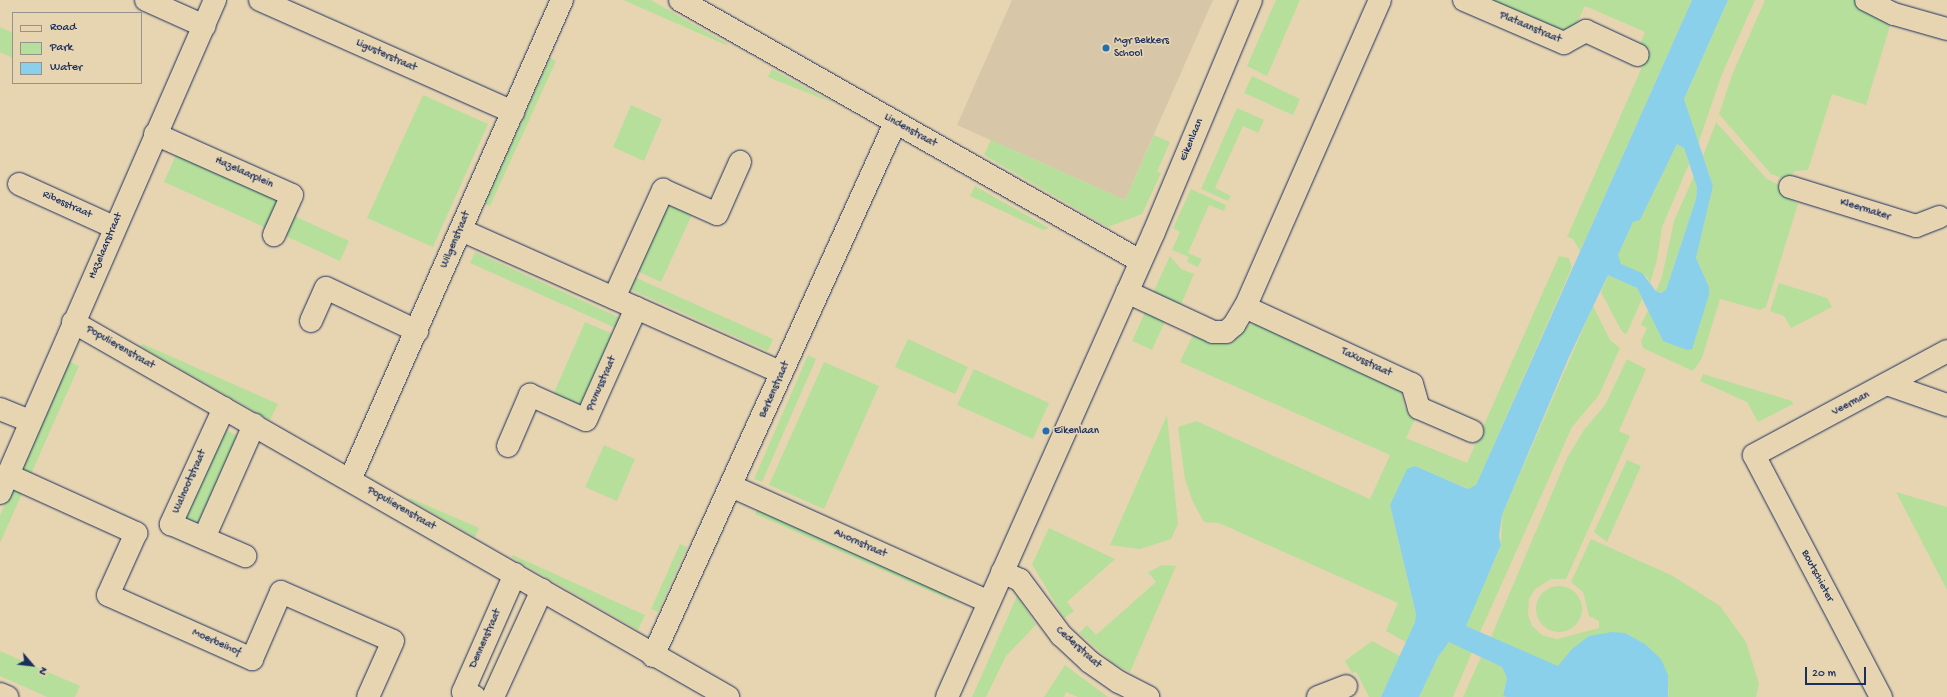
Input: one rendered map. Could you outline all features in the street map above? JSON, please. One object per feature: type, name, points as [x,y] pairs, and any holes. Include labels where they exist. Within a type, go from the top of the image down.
[{"type":"street","points":[[146,0],[204,26]]},
{"type":"street","name":"Hazelaarstraat","points":[[4,484],[29,421],[215,0]]},
{"type":"street","name":"Ligusterstraat","points":[[260,0],[513,112]]},
{"type":"street","name":"Wilgenstraat","points":[[350,480],[562,0]]},
{"type":"street","name":"Lindenstraat","points":[[680,0],[1140,261]]},
{"type":"street","name":"Eikenlaan","points":[[947,697],[1127,292],[1251,0]]},
{"type":"street","points":[[1127,292],[1213,332],[1226,332],[1234,325],[1245,307],[1380,0]]},
{"type":"street","name":"Plataanstraat","points":[[1464,0],[1564,43],[1586,31],[1638,55]]},
{"type":"street","points":[[1866,0],[1894,14],[1947,29]]},
{"type":"street","name":"Berkenstraat","points":[[653,656],[895,123]]},
{"type":"street","name":"Hazelaarplein","points":[[155,134],[292,195],[274,235]]},
{"type":"street","points":[[614,298],[663,190],[716,214],[740,162]]},
{"type":"street","name":"Ribesstraat","points":[[19,184],[114,227]]},
{"type":"street","name":"Kleermaker","points":[[1790,187],[1916,226],[1944,220]]},
{"type":"street","points":[[461,230],[782,373]]},
{"type":"street","points":[[311,321],[326,288],[417,331]]},
{"type":"street","name":"Taxusstraat","points":[[1245,307],[1412,384],[1419,408],[1472,431]]},
{"type":"street","name":"Prunusstraat","points":[[508,446],[530,395],[586,420],[636,308]]},
{"type":"street","name":"Populierenstraat","points":[[73,322],[515,574],[653,656],[728,697]]},
{"type":"street","name":"Veerman","points":[[1754,455],[1947,351]]},
{"type":"street","points":[[1887,384],[1947,405]]},
{"type":"street","points":[[0,408],[29,421]]},
{"type":"street","name":"Walnootstraat","points":[[224,408],[171,524],[245,556]]},
{"type":"street","points":[[204,538],[254,425]]},
{"type":"street","name":"Boutschieter","points":[[1754,455],[1881,697]]},
{"type":"street","name":"Moerbeihof","points":[[4,484],[136,533],[108,595],[252,659],[281,592],[394,641],[368,697]]},
{"type":"street","name":"Ahornstraat","points":[[731,486],[989,602]]},
{"type":"street","name":"Cederstraat","points":[[1002,572],[1020,580],[1061,635],[1090,662],[1119,682],[1148,697]]},
{"type":"street","name":"Dennenstraat","points":[[475,697],[463,692],[515,574]]},
{"type":"street","points":[[493,697],[542,590]]},
{"type":"street","points":[[1318,697],[1346,686]]},
{"type":"street","points":[[0,694],[7,697]]},
{"type":"shaded area","points":[[1012,0],[1213,0],[1125,200],[957,125]]},
{"type":"green space","points":[[623,0],[651,0],[728,44],[726,45]]},
{"type":"green space","points":[[1276,0],[1300,0],[1267,76],[1247,66]]},
{"type":"green space","points":[[1481,0],[1692,0],[1580,251],[1573,239],[1567,237],[1650,49],[1640,44],[1645,32],[1585,6],[1575,27],[1567,33]]},
{"type":"green space","points":[[1728,0],[1755,0],[1722,74],[1698,144],[1684,99]]},
{"type":"green space","points":[[1765,0],[1859,0],[1890,26],[1866,105],[1832,94],[1808,170],[1795,171],[1786,180],[1771,174],[1719,114],[1732,75]]},
{"type":"green space","points":[[0,27],[12,33],[12,58],[0,52]]},
{"type":"green space","points":[[550,58],[556,61],[490,206],[485,204]]},
{"type":"green space","points":[[772,69],[833,103],[768,77]]},
{"type":"green space","points":[[1252,76],[1300,99],[1293,115],[1244,93]]},
{"type":"green space","points":[[423,95],[488,124],[433,247],[367,218]]},
{"type":"green space","points":[[631,105],[662,119],[644,161],[613,147]]},
{"type":"green space","points":[[1237,108],[1264,120],[1258,133],[1243,126],[1215,188],[1231,196],[1228,201],[1201,189]]},
{"type":"green space","points":[[1716,122],[1767,179],[1785,188],[1788,197],[1798,204],[1766,307],[1760,310],[1720,299],[1702,358],[1693,371],[1643,348],[1641,341],[1647,328],[1641,325],[1648,310],[1663,341],[1709,287],[1696,258],[1713,186],[1703,156]]},
{"type":"green space","points":[[1154,135],[1170,142],[1157,172],[1161,173],[1142,214],[1108,227],[984,155],[991,140],[1125,200]]},
{"type":"green space","points":[[1677,144],[1684,148],[1689,164],[1662,227],[1657,260],[1650,283],[1647,277],[1621,264],[1618,261],[1618,255],[1633,222],[1640,220]]},
{"type":"green space","points":[[179,148],[288,197],[273,231],[164,182]]},
{"type":"green space","points":[[1694,176],[1697,187],[1696,199],[1666,290],[1664,293],[1656,291],[1662,277],[1674,221]]},
{"type":"green space","points":[[975,186],[1049,228],[1043,230],[970,196]]},
{"type":"green space","points":[[1191,189],[1226,205],[1224,211],[1209,205],[1188,253],[1202,259],[1198,267],[1187,262],[1189,257],[1172,250],[1180,232],[1173,228]]},
{"type":"green space","points":[[663,203],[695,208],[661,282],[633,269]]},
{"type":"green space","points":[[290,214],[349,241],[340,261],[281,234]]},
{"type":"green space","points":[[475,252],[623,319],[618,329],[470,263]]},
{"type":"green space","points":[[1170,256],[1181,269],[1194,274],[1180,307],[1152,295]]},
{"type":"green space","points":[[1559,256],[1569,258],[1572,267],[1476,485],[1469,489],[1415,466],[1407,470],[1390,505],[1416,614],[1415,622],[1406,642],[1386,631],[1398,603],[1219,523],[1204,522],[1193,502],[1185,479],[1178,427],[1196,421],[1370,499],[1390,455],[1180,362],[1195,331],[1225,344],[1232,343],[1244,328],[1252,324],[1261,323],[1401,391],[1407,411],[1416,417],[1406,438],[1467,463]]},
{"type":"green space","points":[[630,275],[773,339],[768,351],[625,287]]},
{"type":"green space","points":[[1608,275],[1637,288],[1642,299],[1626,335],[1621,330],[1601,292]]},
{"type":"green space","points":[[1779,283],[1827,298],[1832,307],[1791,328],[1784,316],[1770,311]]},
{"type":"green space","points":[[1593,306],[1610,340],[1620,348],[1599,395],[1572,427],[1480,632],[1465,626],[1501,546],[1502,515]]},
{"type":"green space","points":[[1146,310],[1166,319],[1152,350],[1132,341]]},
{"type":"green space","points":[[585,322],[615,335],[585,402],[572,406],[552,397]]},
{"type":"green space","points":[[908,339],[968,367],[955,394],[895,367]]},
{"type":"green space","points":[[143,344],[278,404],[270,420],[140,346]]},
{"type":"green space","points":[[808,355],[816,359],[762,482],[754,479]]},
{"type":"green space","points":[[1627,359],[1646,369],[1619,431],[1630,436],[1566,579],[1551,579],[1535,589],[1529,599],[1528,615],[1532,626],[1542,635],[1557,639],[1599,628],[1599,621],[1589,616],[1583,592],[1571,582],[1591,539],[1673,576],[1720,606],[1746,642],[1759,684],[1756,697],[1668,697],[1669,689],[1572,649],[1558,667],[1491,637],[1567,458],[1584,430],[1605,405]]},
{"type":"green space","points":[[68,361],[79,366],[31,474],[20,469]]},
{"type":"green space","points":[[824,362],[879,386],[824,509],[769,485]]},
{"type":"green space","points":[[974,369],[1049,403],[1033,439],[957,405]]},
{"type":"green space","points":[[1703,374],[1792,401],[1793,404],[1758,422],[1747,402],[1700,381]]},
{"type":"green space","points":[[1167,415],[1178,524],[1171,539],[1140,549],[1110,545]]},
{"type":"green space","points":[[222,427],[245,441],[205,532],[179,520]]},
{"type":"green space","points":[[604,445],[635,459],[617,501],[585,487]]},
{"type":"green space","points":[[1627,460],[1641,466],[1607,542],[1594,532]]},
{"type":"green space","points":[[14,484],[24,489],[0,543],[0,515]]},
{"type":"green space","points":[[1896,492],[1947,507],[1947,590]]},
{"type":"green space","points":[[410,498],[479,528],[475,537],[408,499]]},
{"type":"green space","points":[[758,508],[953,594],[950,600],[755,514]]},
{"type":"green space","points":[[1049,528],[1115,559],[1067,602],[1074,611],[1064,618],[1032,564]]},
{"type":"green space","points":[[680,544],[687,547],[658,612],[651,609]]},
{"type":"green space","points":[[513,555],[645,615],[638,630],[511,557]]},
{"type":"green space","points":[[1162,565],[1176,566],[1130,672],[1113,663],[1079,633],[1087,625],[1096,635],[1156,582],[1148,572]]},
{"type":"green space","points":[[1559,586],[1572,590],[1578,596],[1582,609],[1578,622],[1572,628],[1559,632],[1546,628],[1540,622],[1536,609],[1540,596],[1546,590]]},
{"type":"green space","points":[[1017,596],[1036,625],[1006,656],[986,697],[972,697]]},
{"type":"green space","points":[[1372,641],[1400,656],[1381,697],[1369,697],[1356,672],[1352,673],[1345,661]]},
{"type":"green space","points":[[1449,642],[1472,652],[1453,697],[1419,697],[1438,657]]},
{"type":"green space","points":[[0,651],[80,686],[75,697],[47,697],[0,676]]},
{"type":"green space","points":[[1481,657],[1502,667],[1507,678],[1503,695],[1507,697],[1463,697]]},
{"type":"green space","points":[[1065,665],[1108,697],[1078,697],[1066,692],[1064,697],[1044,697]]},
{"type":"water","points":[[1692,0],[1728,0],[1684,99],[1713,186],[1696,258],[1709,287],[1709,295],[1692,349],[1687,350],[1663,341],[1637,288],[1608,275],[1569,357],[1502,515],[1499,536],[1501,545],[1466,626],[1558,666],[1572,649],[1589,636],[1612,632],[1625,633],[1645,644],[1661,659],[1668,675],[1668,697],[1503,696],[1507,678],[1502,667],[1449,642],[1438,657],[1419,697],[1381,697],[1415,622],[1416,614],[1390,505],[1407,469],[1415,466],[1468,489],[1476,485]],"holes":[[[1677,144],[1684,148],[1697,187],[1696,199],[1666,290],[1661,293],[1656,291],[1642,273],[1621,264],[1618,255],[1633,222],[1640,220]]]},
{"type":"place","name":"Mgr Bekkers School","points":[[1106,48]]},
{"type":"place","name":"Eikenlaan","points":[[1046,431]]}]
